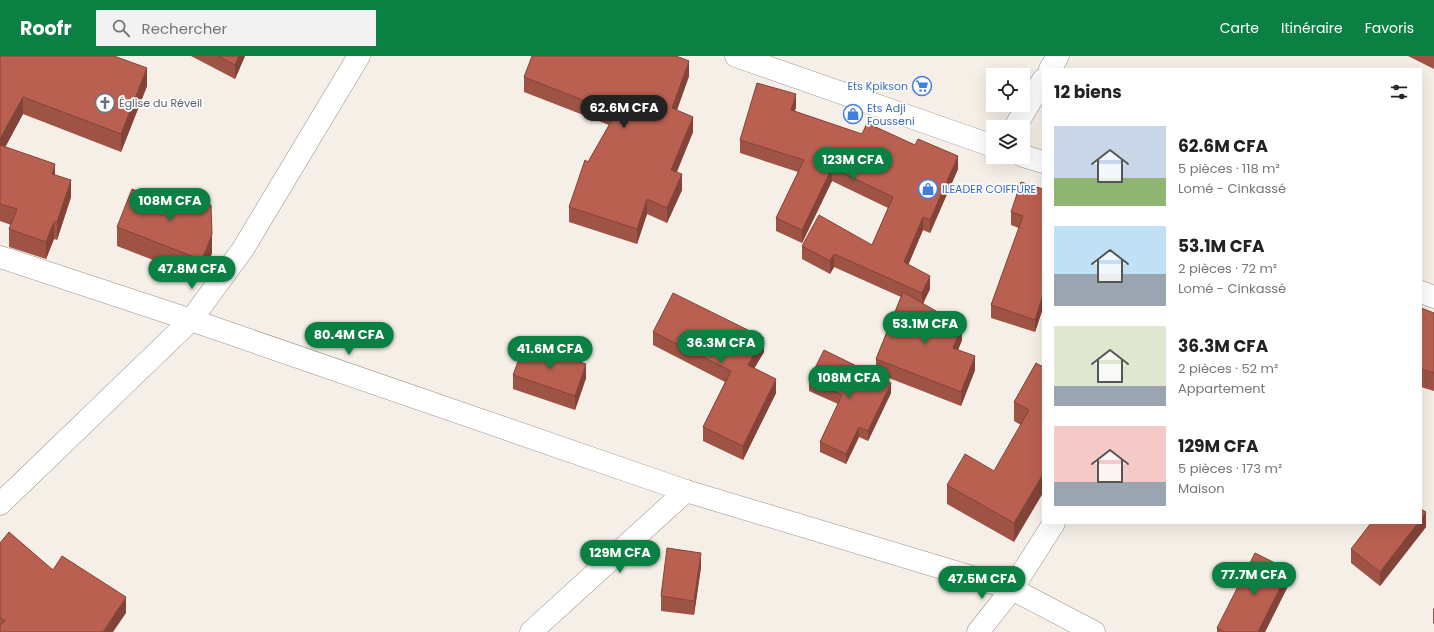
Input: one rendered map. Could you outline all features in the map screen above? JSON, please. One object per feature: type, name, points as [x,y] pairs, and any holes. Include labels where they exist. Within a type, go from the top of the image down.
[{"type":"main road","points":[[0,504],[192,320],[243,249],[359,56]]},
{"type":"main road","points":[[736,56],[986,144]]},
{"type":"main road","points":[[1051,68],[1058,56]]},
{"type":"main road","points":[[1019,120],[1042,82]]},
{"type":"main road","points":[[1030,158],[1042,162]]},
{"type":"main road","points":[[0,257],[192,320],[686,491],[1012,589],[1094,632]]},
{"type":"main road","points":[[1422,292],[1434,297]]},
{"type":"main road","points":[[531,632],[686,491]]},
{"type":"main road","points":[[978,632],[1012,589],[1053,524]]},
{"type":"building","points":[[0,56],[114,56],[147,68],[121,134],[23,97],[0,139]]},
{"type":"building","points":[[218,56],[239,56],[235,65]]},
{"type":"building","points":[[532,56],[676,56],[689,61],[672,108],[693,117],[671,170],[682,174],[667,208],[647,199],[637,229],[569,207],[585,160],[588,162],[616,113],[524,77]]},
{"type":"building","points":[[757,83],[796,94],[791,110],[862,134],[867,123],[915,145],[918,139],[958,156],[930,220],[923,217],[904,262],[930,276],[922,293],[834,254],[830,261],[802,246],[819,215],[872,245],[893,197],[832,168],[802,230],[776,218],[804,160],[740,140]]},
{"type":"building","points":[[0,145],[55,164],[52,174],[71,180],[57,222],[54,222],[46,242],[9,229],[17,209],[0,204]]},
{"type":"building","points":[[1021,182],[1042,189],[1042,298],[1035,320],[991,305],[1023,216],[1011,212]]},
{"type":"building","points":[[132,189],[166,202],[170,190],[211,205],[212,234],[202,260],[117,227]]},
{"type":"building","points":[[903,292],[962,326],[953,348],[975,356],[961,392],[876,359]]},
{"type":"building","points":[[673,293],[764,338],[748,365],[776,379],[743,446],[703,427],[731,371],[653,332]]},
{"type":"building","points":[[1422,308],[1434,313],[1434,373],[1422,369]]},
{"type":"building","points":[[525,343],[586,364],[575,396],[513,375]]},
{"type":"building","points":[[824,350],[891,383],[868,431],[859,427],[846,454],[820,442],[842,395],[809,380]]},
{"type":"building","points":[[1036,363],[1042,366],[1042,476],[1014,523],[947,485],[965,454],[994,471],[1029,410],[1014,402]]},
{"type":"building","points":[[1422,510],[1426,512],[1422,518]]},
{"type":"building","points":[[1370,524],[1417,524],[1380,572],[1351,549]]},
{"type":"building","points":[[9,532],[53,570],[62,556],[126,597],[103,632],[0,632],[0,625],[5,621],[0,617],[0,543]]},
{"type":"building","points":[[667,548],[701,553],[694,601],[661,596]]},
{"type":"building","points":[[1255,553],[1289,570],[1258,632],[1225,632],[1217,628]]},
{"type":"place","name":"Ets Kpikson","points":[[922,86]]},
{"type":"place","name":"Église du Réveil","points":[[105,103]]},
{"type":"place","name":"Ets Adji Fousseni","points":[[853,114]]},
{"type":"place","name":"lLEADER COIFFURE","points":[[928,189]]}]
